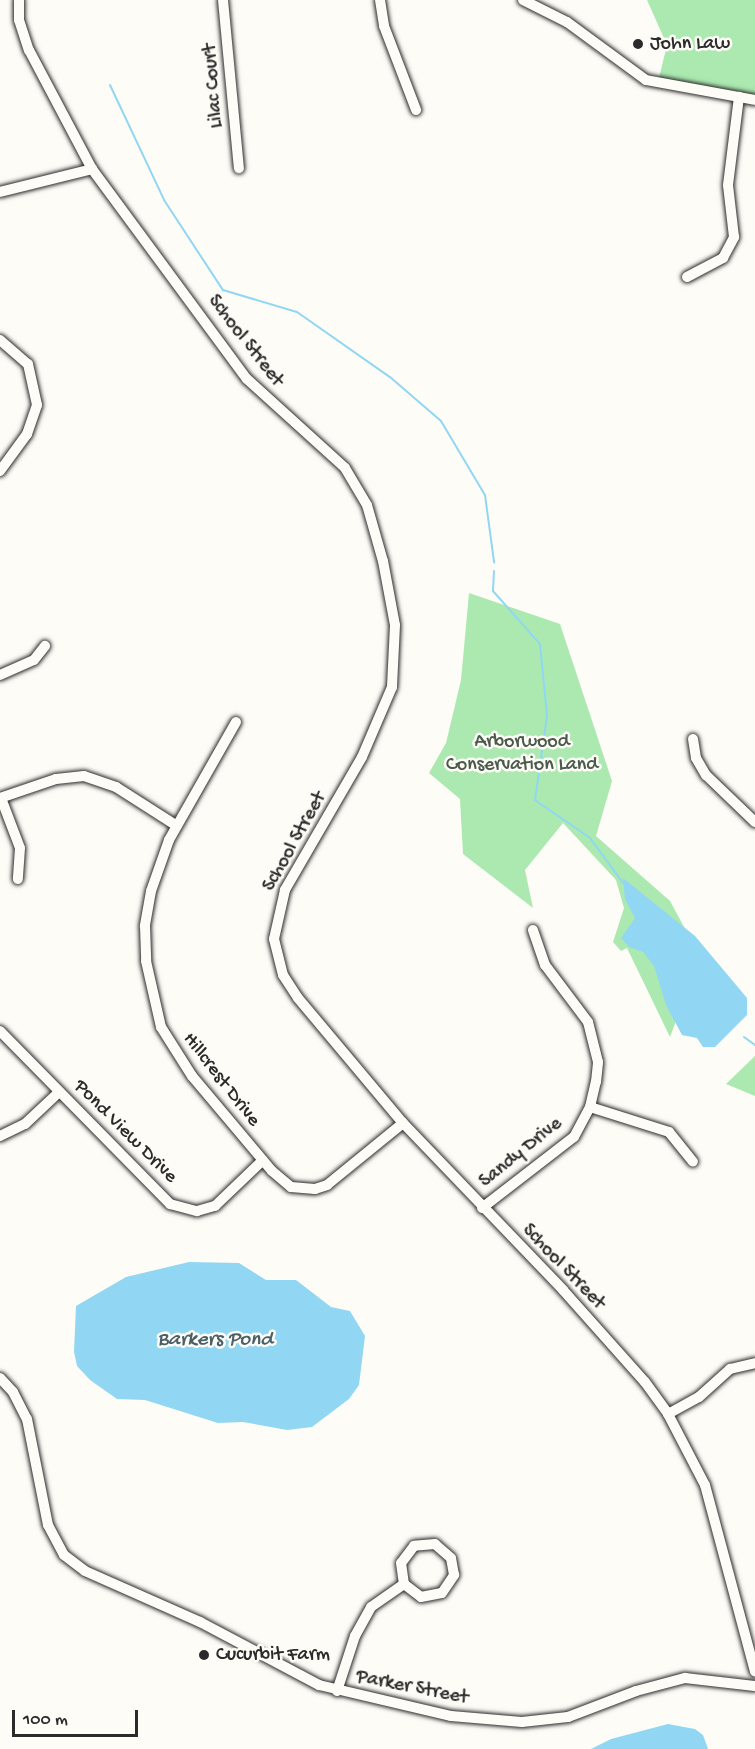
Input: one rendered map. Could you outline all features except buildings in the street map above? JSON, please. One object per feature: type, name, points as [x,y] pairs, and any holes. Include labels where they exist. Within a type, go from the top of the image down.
[{"type":"street","name":"School Street","points":[[19,0],[20,24],[29,50],[92,169],[247,379],[328,449],[345,468],[367,506],[394,612],[396,653],[392,687],[362,757],[285,890],[274,939],[279,965],[289,986],[403,1123],[578,1307],[668,1414],[705,1485],[755,1671]]},
{"type":"street","name":"Lilac Court","points":[[224,0],[239,168]]},
{"type":"street","points":[[380,0],[384,26],[416,110]]},
{"type":"street","points":[[523,0],[571,25],[642,79],[755,100]]},
{"type":"street","points":[[687,277],[723,258],[734,237],[728,185],[740,98]]},
{"type":"street","points":[[0,192],[92,169]]},
{"type":"street","points":[[0,340],[28,364],[37,405],[27,434],[0,471]]},
{"type":"street","points":[[0,675],[34,660],[45,646]]},
{"type":"street","name":"Hillcrest Drive","points":[[236,722],[177,826],[158,865],[147,908],[145,942],[150,990],[174,1052],[262,1160],[291,1187],[315,1189],[333,1181],[403,1123]]},
{"type":"street","points":[[693,739],[696,758],[706,775],[755,822]]},
{"type":"street","points":[[18,879],[20,848],[0,798],[56,779],[84,776],[116,787],[177,826]]},
{"type":"street","name":"Sandy Drive","points":[[482,1208],[574,1137],[590,1107],[596,1082],[595,1042],[577,1004],[545,964],[533,930]]},
{"type":"street","name":"Pond View Drive","points":[[0,1031],[162,1198],[179,1207],[197,1211],[215,1206],[262,1160]]},
{"type":"street","points":[[0,1136],[25,1124],[59,1092]]},
{"type":"street","points":[[590,1107],[669,1132],[693,1162]]},
{"type":"street","points":[[668,1414],[699,1397],[730,1369],[755,1363]]},
{"type":"street","name":"Parker Street","points":[[0,1378],[13,1392],[27,1419],[48,1525],[64,1555],[85,1571],[337,1691],[451,1716],[522,1722],[568,1717],[636,1691],[685,1678],[755,1686]]},
{"type":"street","points":[[435,1544],[451,1558],[453,1579],[438,1595],[421,1597],[404,1584],[401,1563],[414,1546],[435,1544]]},
{"type":"street","points":[[337,1691],[367,1613],[383,1596],[404,1584]]},
{"type":"green space","points":[[647,0],[755,0],[755,97],[659,78],[667,45]]},
{"type":"green space","name":"Arborwood Conservation Land","points":[[469,593],[560,624],[612,781],[596,836],[670,901],[722,997],[676,1021],[670,1037],[627,948],[621,951],[613,942],[624,908],[616,880],[563,823],[525,870],[533,908],[463,854],[460,799],[429,773],[446,743],[461,680]]},
{"type":"green space","points":[[755,1056],[755,1096],[726,1084]]},
{"type":"water","points":[[623,878],[695,936],[747,998],[747,1015],[715,1047],[703,1047],[697,1038],[682,1035],[666,1005],[654,966],[643,952],[629,947],[621,938],[635,918],[625,899]]},
{"type":"water","name":"Barkers Pond","points":[[189,1262],[239,1263],[266,1280],[296,1280],[331,1307],[350,1311],[365,1336],[359,1385],[349,1399],[312,1427],[287,1430],[243,1422],[218,1423],[145,1400],[117,1399],[90,1380],[77,1366],[74,1352],[76,1306],[126,1277]]},
{"type":"water","points":[[668,1724],[695,1729],[703,1735],[708,1749],[591,1749],[611,1739]]},
{"type":"waterway","points":[[110,85],[164,200],[223,290],[297,312],[390,377],[441,421],[485,495],[494,562]]},
{"type":"waterway","points":[[494,571],[493,591],[540,644],[547,716],[535,800],[590,838],[623,883]]},
{"type":"waterway","points":[[744,1037],[755,1045]]},
{"type":"place","name":"John Law","points":[[638,44]]},
{"type":"place","name":"Cucurbit Farm","points":[[204,1655]]}]
